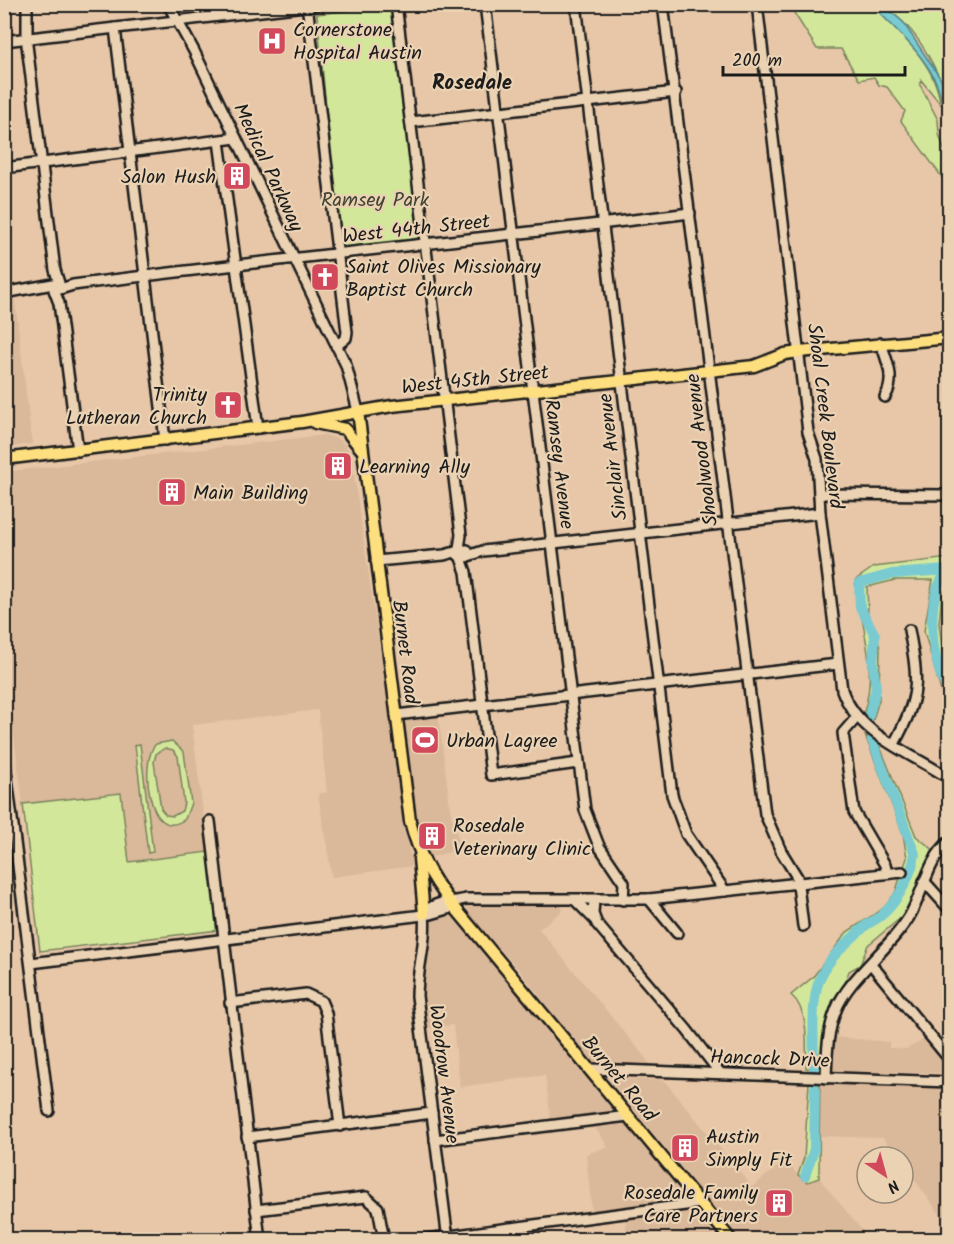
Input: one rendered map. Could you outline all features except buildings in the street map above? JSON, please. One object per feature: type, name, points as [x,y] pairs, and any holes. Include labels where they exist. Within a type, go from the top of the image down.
[{"type":"main road","name":"West 45th Street","points":[[5,459],[305,422],[358,411],[444,400],[710,372],[754,366],[799,351],[950,338]]},
{"type":"main road","name":"Burnet Road","points":[[358,411],[361,449],[410,821],[418,849],[434,879],[451,903],[731,1239]]},
{"type":"main road","points":[[305,422],[340,427],[349,433],[361,449]]},
{"type":"main road","points":[[418,849],[424,914]]},
{"type":"street","points":[[27,4],[27,38],[41,164],[78,451]]},
{"type":"street","name":"Medical Parkway","points":[[168,4],[179,21],[336,346]]},
{"type":"street","points":[[226,4],[227,16]]},
{"type":"street","points":[[4,41],[322,4]]},
{"type":"street","points":[[396,4],[491,775],[578,763]]},
{"type":"street","name":"Ramsey Avenue","points":[[485,4],[578,763],[590,826],[605,858],[639,900]]},
{"type":"street","name":"Sinclair Avenue","points":[[576,4],[672,795],[678,815],[693,846],[725,891]]},
{"type":"street","name":"Shoalwood Avenue","points":[[663,4],[676,92],[765,814],[798,883]]},
{"type":"street","name":"Shoal Creek Boulevard","points":[[757,4],[808,432],[817,459],[820,513],[838,664],[845,699],[857,717],[872,732],[950,779]]},
{"type":"street","points":[[307,5],[347,332],[346,338],[336,346]]},
{"type":"street","points":[[115,28],[165,440]]},
{"type":"street","points":[[411,122],[676,92]]},
{"type":"street","points":[[4,168],[236,138]]},
{"type":"street","points":[[219,141],[258,428]]},
{"type":"street","name":"West 44th Street","points":[[4,293],[690,213]]},
{"type":"street","points":[[881,343],[892,386],[885,397]]},
{"type":"street","name":"Burnet Road","points":[[336,346],[350,378],[358,411]]},
{"type":"street","points":[[819,494],[950,495]]},
{"type":"street","points":[[376,561],[639,535],[820,513]]},
{"type":"street","points":[[894,744],[912,711],[916,696],[915,663],[909,630]]},
{"type":"street","points":[[396,715],[838,664]]},
{"type":"street","points":[[857,717],[843,733],[854,812],[887,873]]},
{"type":"street","points":[[4,755],[49,1111]]},
{"type":"street","points":[[210,821],[230,1004],[260,1239]]},
{"type":"street","points":[[826,1078],[827,1047],[836,1010],[850,986],[899,932],[910,914],[939,851],[950,841]]},
{"type":"street","points":[[31,963],[424,914],[448,909],[451,903],[466,899],[639,900],[902,872]]},
{"type":"street","points":[[924,881],[950,910]]},
{"type":"street","points":[[622,900],[624,883]]},
{"type":"street","points":[[798,883],[803,926]]},
{"type":"street","points":[[649,899],[676,933]]},
{"type":"street","points":[[575,900],[594,919],[720,1073]]},
{"type":"street","points":[[594,900],[594,919]]},
{"type":"street","name":"Woodrow Avenue","points":[[424,914],[425,933],[417,969],[417,989],[448,1238]]},
{"type":"street","points":[[871,964],[950,1060]]},
{"type":"street","points":[[230,1004],[306,994],[318,998],[325,1009],[340,1126]]},
{"type":"street","name":"Hancock Drive","points":[[590,1069],[950,1082]]},
{"type":"street","points":[[247,1137],[432,1113]]},
{"type":"street","points":[[435,1140],[628,1116]]},
{"type":"street","points":[[256,1210],[366,1197],[378,1208],[384,1239]]},
{"type":"street","points":[[419,1239],[448,1238],[701,1203]]},
{"type":"shaded area","points":[[15,300],[32,444],[5,447],[5,301]]},
{"type":"shaded area","points":[[325,435],[341,440],[351,455],[412,866],[332,877],[318,794],[327,792],[318,710],[192,725],[208,852],[129,862],[120,793],[23,804],[4,660],[4,472]]},
{"type":"shaded area","points":[[438,714],[451,814],[461,849],[428,858],[415,819],[402,718]]},
{"type":"shaded area","points":[[470,903],[562,905],[562,911],[539,929],[652,1066],[592,1064],[520,971],[466,911]]},
{"type":"shaded area","points":[[454,915],[615,1111],[551,1120],[545,1075],[460,1087],[453,1025],[427,1028],[422,986],[431,917]]},
{"type":"shaded area","points":[[833,1037],[889,1042],[889,1048],[906,1049],[927,1038],[950,1065],[949,1073],[829,1071]]},
{"type":"shaded area","points":[[610,1080],[662,1080],[667,1084],[752,1187],[785,1161],[798,1175],[815,1180],[819,1178],[869,1239],[739,1239]]},
{"type":"shaded area","points":[[820,1082],[949,1085],[949,1227],[915,1180],[915,1145],[889,1145],[883,1138],[821,1136]]},
{"type":"shaded area","points":[[624,1119],[688,1201],[592,1213],[586,1154],[608,1147],[592,1123]]},
{"type":"shaded area","points":[[694,1210],[717,1239],[628,1239],[625,1219]]},
{"type":"green space","points":[[789,5],[872,5],[904,37],[924,62],[937,88],[940,103],[921,80],[920,85],[938,120],[939,134],[949,165],[949,187],[901,121],[905,111],[887,87],[879,85],[874,77],[859,80],[841,49],[817,49]]},
{"type":"green space","points":[[883,5],[949,5],[949,108],[943,86],[926,51],[901,20]]},
{"type":"green space","name":"Ramsey Park","points":[[391,6],[420,241],[340,250],[317,14]]},
{"type":"green space","points":[[949,558],[949,584],[942,594],[939,623],[943,656],[949,673],[949,708],[944,702],[924,631],[933,580],[895,580],[867,587],[868,613],[880,647],[879,700],[873,720],[863,715],[869,681],[869,664],[855,580],[874,567]]},
{"type":"green space","points":[[865,735],[879,744],[916,836],[936,852],[903,916],[868,945],[860,965],[849,971],[845,983],[832,1001],[822,1053],[816,1054],[816,1069],[806,1068],[804,1019],[797,1002],[791,995],[813,977],[847,932],[884,908],[895,893],[907,858],[903,834]]},
{"type":"green space","points":[[172,741],[184,752],[191,803],[185,819],[172,824],[162,821],[150,797],[148,766],[156,744]],"holes":[[[165,748],[173,750],[178,756],[184,803],[182,811],[173,816],[166,815],[161,809],[154,762],[156,754]]]},
{"type":"green space","points":[[140,744],[153,852],[148,853],[135,745]]},
{"type":"green space","points":[[121,793],[129,862],[208,852],[219,930],[40,951],[23,804]]},
{"type":"green space","points":[[820,1082],[819,1178],[808,1182],[798,1175],[804,1158],[809,1083]]},
{"type":"water","points":[[872,5],[883,5],[903,22],[944,84],[949,108],[949,131],[939,90],[927,66],[910,44]]},
{"type":"waterway","points":[[950,569],[941,580],[936,595],[932,630],[938,666],[950,694]]},
{"type":"waterway","points":[[868,718],[876,689],[873,662],[875,635],[860,607],[859,583],[892,574],[947,570]]},
{"type":"waterway","points":[[814,1067],[814,1002],[822,975],[831,959],[844,946],[866,925],[889,909],[908,878],[915,854],[872,740]]},
{"type":"waterway","points":[[805,1176],[814,1149],[815,1088]]},
{"type":"place","name":"Cornerstone Hospital Austin","points":[[272,41]]},
{"type":"place","name":"Salon Hush","points":[[237,176]]},
{"type":"place","name":"Saint Olives Missionary Baptist Church","points":[[325,277]]},
{"type":"place","name":"Trinity Lutheran Church","points":[[228,405]]},
{"type":"place","name":"Learning Ally","points":[[338,466]]},
{"type":"place","name":"Main Building","points":[[172,492]]},
{"type":"place","name":"Urban Lagree","points":[[425,740]]},
{"type":"place","name":"Rosedale Veterinary Clinic","points":[[432,836]]},
{"type":"place","name":"Austin Simply Fit","points":[[685,1148]]},
{"type":"place","name":"Rosedale Family Care Partners","points":[[779,1203]]},
{"type":"district","name":"Rosedale","points":[[472,82]]}]
